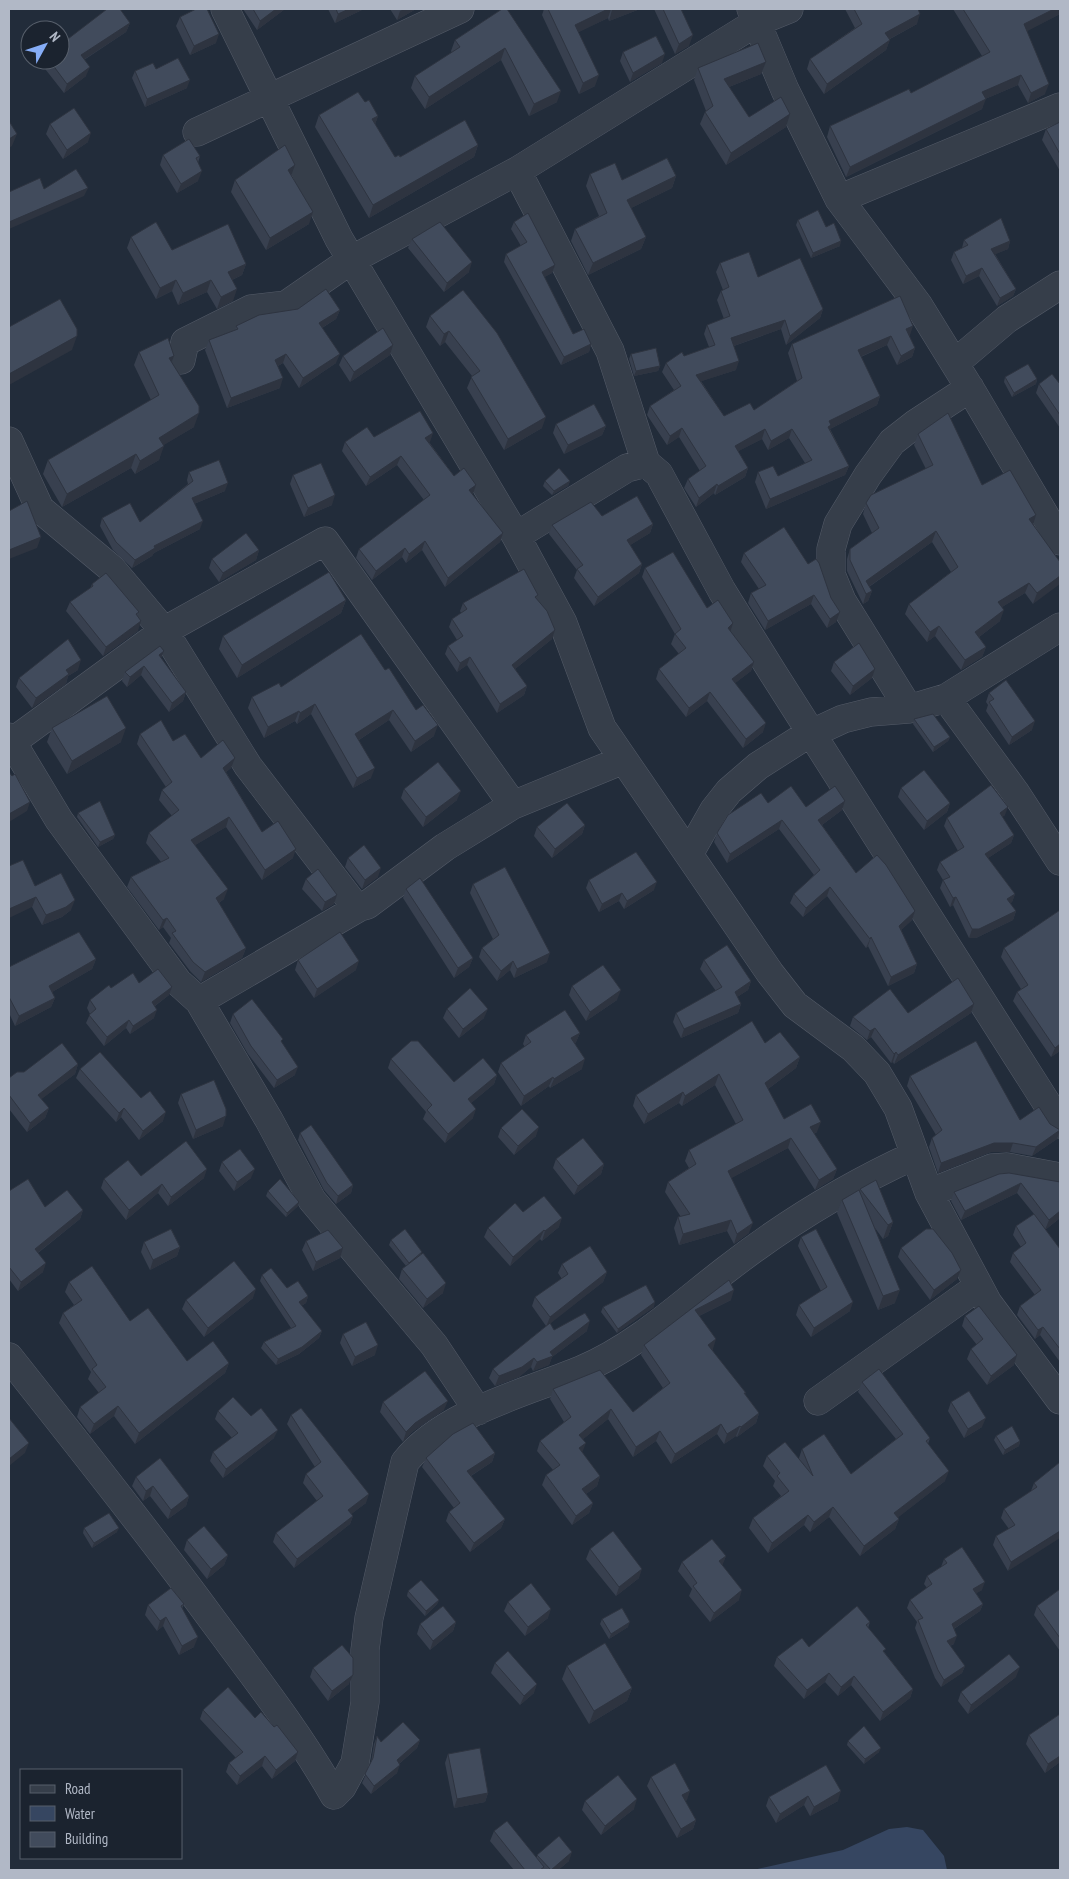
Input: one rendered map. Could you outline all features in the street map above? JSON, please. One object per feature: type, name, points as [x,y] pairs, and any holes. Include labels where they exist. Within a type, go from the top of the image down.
[{"type":"street","points":[[226,9],[351,260],[516,536],[563,623],[593,709],[602,728],[770,973],[796,1005],[853,1048],[877,1073],[898,1108],[929,1193],[979,1286],[1002,1324],[1060,1400]]},
{"type":"street","points":[[197,132],[460,9]]},
{"type":"street","points":[[181,360],[185,342],[251,309],[286,305],[351,260],[517,171],[754,15],[789,9]]},
{"type":"street","points":[[754,15],[785,90],[839,199],[913,299],[955,363],[1060,542]]},
{"type":"street","points":[[839,199],[1060,107]]},
{"type":"street","points":[[517,171],[610,351],[646,463],[659,474],[722,590],[1060,1124]]},
{"type":"street","points":[[955,363],[1007,319],[1060,285]]},
{"type":"street","points":[[910,709],[842,601],[832,574],[831,549],[838,524],[868,475],[892,442],[915,424],[970,388]]},
{"type":"street","points":[[9,441],[40,509],[112,569],[164,631],[248,766],[346,895],[360,906]]},
{"type":"street","points":[[516,536],[609,477],[627,468],[646,463]]},
{"type":"street","points":[[478,1411],[434,1345],[312,1200],[269,1120],[199,1001],[178,982],[59,820],[10,740],[164,631],[325,541],[513,805]]},
{"type":"street","points":[[690,854],[714,810],[729,791],[758,766],[811,733],[843,719],[871,712],[910,709],[946,698],[1060,627]]},
{"type":"street","points":[[946,698],[1015,792],[1060,861]]},
{"type":"street","points":[[199,1001],[360,906],[367,905],[445,847],[513,805],[623,760]]},
{"type":"street","points":[[9,1357],[180,1574],[277,1705],[312,1757],[334,1795],[342,1788],[355,1763],[365,1702],[365,1650],[369,1618],[404,1462],[413,1451],[445,1428],[502,1399],[580,1370],[616,1353],[728,1268],[830,1197],[915,1155]]},
{"type":"street","points":[[929,1193],[992,1168],[1007,1167],[1060,1177]]},
{"type":"street","points":[[818,1401],[979,1286]]},
{"type":"water","points":[[907,1827],[923,1830],[944,1856],[947,1870],[753,1870],[843,1850],[889,1829]]},
{"type":"building","points":[[107,9],[120,9],[130,23],[81,55],[90,67],[67,84],[56,70],[70,70],[70,37]]},
{"type":"building","points":[[196,9],[207,9],[219,34],[194,46],[180,17]]},
{"type":"building","points":[[253,9],[276,9],[260,21]]},
{"type":"building","points":[[336,9],[349,9],[338,14]]},
{"type":"building","points":[[502,9],[507,9],[561,91],[534,104],[505,48],[429,97],[415,76],[460,47],[455,40]]},
{"type":"building","points":[[548,9],[608,9],[575,25],[599,75],[583,83]]},
{"type":"building","points":[[663,9],[681,9],[693,35],[679,44]]},
{"type":"building","points":[[854,9],[918,9],[920,14],[885,33],[890,40],[827,84],[810,59],[862,24]]},
{"type":"building","points":[[963,9],[1054,9],[1024,24],[1049,84],[1031,93],[1021,75],[982,92],[986,99],[850,167],[830,126],[909,89],[911,93],[990,52]]},
{"type":"building","points":[[656,36],[665,54],[633,73],[623,52]]},
{"type":"building","points":[[758,43],[766,62],[724,79],[749,117],[781,97],[790,114],[731,153],[705,112],[713,106],[698,68]]},
{"type":"building","points":[[178,58],[190,80],[147,99],[135,71],[153,63],[156,69]]},
{"type":"building","points":[[358,92],[365,102],[369,100],[378,116],[372,119],[395,157],[399,155],[400,157],[465,120],[478,145],[373,205],[319,115]]},
{"type":"building","points":[[74,108],[91,133],[67,150],[50,124]]},
{"type":"building","points":[[9,121],[17,134],[9,139]]},
{"type":"building","points":[[1060,122],[1060,154],[1046,129]]},
{"type":"building","points":[[189,139],[200,156],[196,158],[202,171],[181,184],[163,155]]},
{"type":"building","points":[[285,145],[295,165],[288,170],[313,212],[270,238],[235,180]]},
{"type":"building","points":[[667,158],[676,176],[627,200],[646,237],[593,263],[575,229],[607,213],[590,174],[615,163],[622,180]]},
{"type":"building","points":[[76,169],[88,188],[9,222],[9,192],[40,178],[44,189]]},
{"type":"building","points":[[818,210],[826,227],[834,223],[841,241],[813,253],[798,220]]},
{"type":"building","points":[[528,213],[555,265],[542,272],[573,334],[584,329],[591,344],[564,357],[506,254],[527,242],[514,222]]},
{"type":"building","points":[[1001,218],[1010,241],[991,249],[1016,289],[1000,298],[982,268],[966,276],[954,252],[968,245],[964,240]]},
{"type":"building","points":[[156,222],[172,250],[228,224],[246,264],[228,272],[237,289],[221,297],[211,280],[183,293],[176,280],[160,288],[131,237]]},
{"type":"building","points":[[440,222],[472,262],[447,283],[412,239]]},
{"type":"building","points":[[749,252],[758,277],[800,258],[823,309],[790,336],[785,320],[731,338],[739,361],[696,375],[724,416],[750,403],[754,410],[802,378],[792,344],[900,296],[913,326],[906,329],[915,348],[901,356],[891,336],[858,350],[880,396],[829,421],[831,425],[828,427],[849,466],[770,499],[758,472],[773,466],[778,476],[812,460],[792,429],[771,441],[765,429],[735,446],[748,468],[718,486],[717,484],[699,498],[688,479],[706,466],[682,428],[670,436],[650,406],[681,386],[666,363],[682,352],[684,356],[715,345],[707,325],[730,316],[721,291],[729,287],[720,263]]},
{"type":"building","points":[[326,289],[340,310],[319,323],[340,354],[303,378],[286,354],[275,360],[283,378],[231,398],[209,340],[238,329],[236,326],[259,315],[298,309]]},
{"type":"building","points":[[463,290],[497,333],[546,417],[508,439],[471,377],[480,371],[449,331],[444,334],[430,316]]},
{"type":"building","points":[[60,299],[77,329],[77,336],[9,374],[9,327]]},
{"type":"building","points":[[383,328],[393,345],[354,372],[343,356]]},
{"type":"building","points":[[168,338],[174,356],[169,358],[199,406],[199,413],[159,438],[164,446],[140,461],[136,454],[67,494],[48,460],[159,395],[139,352]]},
{"type":"building","points":[[656,348],[660,366],[636,371],[631,354]]},
{"type":"building","points":[[1028,364],[1037,379],[1014,393],[1005,377]]},
{"type":"building","points":[[1052,374],[1060,384],[1060,415],[1039,384]]},
{"type":"building","points":[[594,404],[606,426],[568,445],[556,424]]},
{"type":"building","points":[[420,411],[433,433],[425,438],[454,476],[464,468],[476,485],[469,490],[503,533],[448,578],[425,541],[409,554],[405,548],[376,571],[359,549],[430,495],[401,456],[370,477],[345,442],[367,427],[374,437]]},
{"type":"building","points":[[948,413],[982,485],[1010,470],[1036,515],[1029,519],[1060,562],[1060,576],[1037,593],[1029,583],[998,602],[1004,610],[975,632],[986,647],[965,660],[939,626],[930,632],[909,604],[958,567],[936,531],[866,581],[872,591],[866,594],[850,560],[850,549],[879,528],[866,503],[871,495],[933,465],[918,434]]},
{"type":"building","points":[[219,460],[228,483],[192,498],[203,521],[154,546],[155,548],[135,560],[116,542],[102,518],[130,503],[140,522],[193,481],[189,472]]},
{"type":"building","points":[[321,463],[335,495],[308,508],[293,475]]},
{"type":"building","points":[[559,468],[570,481],[554,491],[545,481]]},
{"type":"building","points":[[637,496],[653,524],[627,540],[642,564],[598,597],[577,569],[583,565],[552,525],[591,502],[602,516]]},
{"type":"building","points":[[27,501],[41,537],[9,550],[9,511]]},
{"type":"building","points":[[784,527],[808,564],[816,559],[819,563],[831,598],[840,612],[830,619],[814,595],[768,621],[751,593],[766,585],[744,553]]},
{"type":"building","points":[[246,533],[259,550],[223,573],[212,559]]},
{"type":"building","points":[[673,552],[707,608],[718,600],[733,623],[728,628],[754,662],[732,679],[766,723],[746,739],[710,692],[689,708],[659,669],[686,648],[675,634],[681,629],[645,568]]},
{"type":"building","points":[[524,569],[538,595],[535,597],[547,611],[555,630],[512,665],[527,686],[500,704],[470,657],[460,663],[448,646],[463,636],[452,619],[467,609],[463,603]]},
{"type":"building","points":[[329,572],[346,600],[242,665],[223,636]]},
{"type":"building","points":[[106,573],[139,612],[136,614],[141,621],[106,647],[70,602],[93,586],[92,584]]},
{"type":"building","points":[[361,634],[385,670],[389,668],[416,710],[423,705],[438,725],[415,741],[393,710],[355,734],[375,768],[357,778],[315,704],[268,727],[252,697],[279,683],[281,687]]},
{"type":"building","points":[[68,639],[81,660],[66,670],[69,674],[36,698],[19,678]]},
{"type":"building","points":[[859,643],[875,669],[853,686],[834,662]]},
{"type":"building","points":[[160,646],[164,651],[159,655],[186,692],[172,703],[144,666],[130,677],[125,672]]},
{"type":"building","points":[[1006,680],[1035,721],[1012,737],[989,702],[994,699],[989,693]]},
{"type":"building","points":[[107,696],[126,728],[72,761],[52,728]]},
{"type":"building","points":[[933,714],[950,737],[934,747],[914,719]]},
{"type":"building","points":[[161,720],[173,741],[185,734],[201,758],[223,740],[235,758],[223,768],[262,832],[278,821],[296,849],[265,870],[229,817],[191,840],[228,889],[216,898],[246,948],[205,972],[193,962],[172,933],[176,931],[167,918],[163,920],[131,877],[169,858],[149,833],[179,810],[162,790],[172,782],[140,734]]},
{"type":"building","points":[[438,762],[461,791],[426,817],[404,789]]},
{"type":"building","points":[[924,770],[950,803],[927,821],[901,788]]},
{"type":"building","points":[[9,772],[12,776],[15,774],[30,802],[9,814]]},
{"type":"building","points":[[991,785],[1008,807],[1000,813],[1014,835],[985,854],[1015,894],[1007,899],[1016,911],[979,929],[972,929],[956,897],[953,898],[943,880],[950,877],[940,862],[964,847],[947,818]]},
{"type":"building","points":[[791,786],[806,807],[835,786],[845,801],[818,820],[856,873],[877,855],[886,865],[915,911],[899,926],[917,964],[891,977],[871,937],[870,939],[830,887],[806,908],[794,894],[820,870],[782,820],[730,854],[717,833],[728,815],[761,793],[768,803]]},
{"type":"building","points":[[100,801],[115,835],[100,842],[78,813]]},
{"type":"building","points":[[567,803],[585,825],[555,849],[537,827]]},
{"type":"building","points":[[364,845],[381,868],[365,880],[348,858]]},
{"type":"building","points":[[636,852],[657,882],[627,901],[622,893],[602,904],[589,880]]},
{"type":"building","points":[[23,860],[35,886],[61,873],[75,900],[66,907],[46,915],[36,897],[9,909],[9,866]]},
{"type":"building","points":[[505,867],[550,953],[517,969],[513,961],[501,971],[482,948],[499,935],[473,884]]},
{"type":"building","points":[[318,869],[337,895],[325,902],[306,879]]},
{"type":"building","points":[[420,878],[473,958],[458,968],[406,889]]},
{"type":"building","points":[[1060,910],[1060,1044],[1055,1048],[1017,992],[1028,985],[1004,948]]},
{"type":"building","points":[[79,932],[96,959],[49,986],[55,998],[19,1016],[9,997],[9,967]]},
{"type":"building","points":[[340,932],[359,961],[317,989],[298,960]]},
{"type":"building","points":[[727,945],[751,981],[735,992],[741,1004],[684,1029],[676,1013],[722,987],[704,960]]},
{"type":"building","points":[[603,965],[621,990],[590,1012],[572,986]]},
{"type":"building","points":[[158,969],[172,987],[152,1002],[157,1010],[133,1026],[129,1020],[107,1037],[89,1015],[96,1009],[90,1000],[109,985],[111,988],[133,973],[139,983]]},
{"type":"building","points":[[958,978],[974,1004],[898,1055],[896,1052],[894,1054],[875,1028],[870,1031],[853,1017],[890,989],[908,1013]]},
{"type":"building","points":[[470,988],[488,1009],[463,1029],[447,1009]]},
{"type":"building","points":[[252,999],[283,1039],[281,1041],[298,1067],[277,1080],[251,1046],[233,1014]]},
{"type":"building","points":[[565,1010],[580,1033],[571,1038],[585,1059],[524,1096],[501,1063],[531,1042],[526,1035]]},
{"type":"building","points":[[752,1021],[765,1043],[780,1032],[800,1057],[765,1083],[784,1119],[811,1104],[821,1122],[810,1127],[837,1169],[819,1180],[791,1138],[728,1171],[753,1223],[737,1234],[731,1220],[683,1234],[678,1217],[690,1214],[668,1182],[696,1164],[689,1150],[743,1120],[719,1074],[685,1096],[683,1092],[648,1114],[636,1095]]},
{"type":"building","points":[[411,1041],[418,1041],[454,1082],[483,1058],[497,1075],[468,1099],[476,1109],[448,1134],[427,1110],[432,1105],[391,1059]]},
{"type":"building","points":[[976,1041],[1020,1120],[1039,1107],[1050,1124],[1060,1130],[1036,1147],[1013,1143],[994,1143],[941,1163],[932,1138],[942,1130],[910,1076]]},
{"type":"building","points":[[62,1043],[78,1064],[38,1095],[49,1108],[30,1123],[9,1095],[9,1078],[17,1072],[24,1072]]},
{"type":"building","points":[[100,1052],[141,1098],[150,1091],[166,1112],[143,1131],[124,1108],[119,1113],[80,1069]]},
{"type":"building","points":[[214,1080],[226,1109],[226,1116],[196,1130],[181,1094]]},
{"type":"building","points":[[522,1109],[539,1127],[518,1146],[501,1128]]},
{"type":"building","points":[[311,1125],[353,1185],[338,1196],[327,1183],[300,1133]]},
{"type":"building","points":[[583,1138],[604,1164],[578,1186],[556,1159]]},
{"type":"building","points":[[186,1141],[207,1169],[171,1197],[162,1184],[129,1210],[104,1179],[128,1160],[141,1176]]},
{"type":"building","points":[[240,1149],[255,1169],[237,1182],[222,1162]]},
{"type":"building","points":[[1009,1173],[1060,1182],[1060,1211],[1049,1220],[1021,1183],[965,1211],[954,1192],[999,1174]]},
{"type":"building","points":[[28,1179],[45,1207],[67,1190],[83,1210],[35,1249],[46,1263],[21,1282],[9,1267],[9,1191]]},
{"type":"building","points":[[280,1179],[299,1202],[287,1213],[268,1191]]},
{"type":"building","points":[[876,1180],[893,1222],[888,1225],[860,1189]]},
{"type":"building","points":[[859,1190],[900,1290],[883,1296],[842,1200]]},
{"type":"building","points":[[544,1196],[562,1218],[544,1230],[513,1257],[488,1228],[515,1203],[523,1212]]},
{"type":"building","points":[[1034,1214],[1060,1249],[1060,1349],[1043,1327],[1038,1330],[1020,1306],[1041,1290],[1013,1253],[1026,1243],[1016,1226]]},
{"type":"building","points":[[171,1229],[180,1247],[153,1260],[144,1242]]},
{"type":"building","points":[[405,1229],[422,1252],[409,1263],[391,1240]]},
{"type":"building","points":[[816,1229],[853,1302],[814,1328],[799,1305],[827,1287],[801,1237]]},
{"type":"building","points":[[926,1229],[933,1229],[952,1253],[961,1270],[934,1290],[901,1248]]},
{"type":"building","points":[[328,1230],[343,1248],[316,1262],[306,1241]]},
{"type":"building","points":[[590,1246],[607,1272],[550,1317],[535,1297],[568,1274],[562,1264]]},
{"type":"building","points":[[423,1253],[446,1283],[427,1299],[402,1269]]},
{"type":"building","points":[[234,1261],[256,1289],[208,1328],[186,1300]]},
{"type":"building","points":[[92,1266],[130,1321],[148,1308],[187,1361],[213,1341],[229,1363],[139,1433],[118,1406],[94,1424],[80,1407],[106,1387],[92,1369],[97,1365],[63,1313],[82,1300],[69,1282]]},
{"type":"building","points":[[271,1268],[287,1288],[298,1281],[308,1296],[299,1302],[322,1331],[302,1347],[278,1359],[264,1342],[296,1326],[262,1275]]},
{"type":"building","points":[[729,1280],[734,1290],[695,1310],[716,1339],[708,1345],[746,1393],[744,1393],[759,1413],[741,1427],[727,1434],[721,1424],[675,1454],[660,1431],[636,1447],[611,1409],[579,1435],[586,1443],[579,1448],[600,1476],[582,1489],[593,1503],[576,1516],[546,1475],[560,1465],[540,1441],[571,1417],[553,1389],[600,1370],[633,1412],[670,1383],[644,1345]]},
{"type":"building","points":[[646,1285],[655,1302],[618,1329],[603,1307]]},
{"type":"building","points":[[979,1306],[1017,1355],[991,1376],[971,1349],[983,1339],[965,1316]]},
{"type":"building","points":[[585,1313],[590,1321],[550,1352],[553,1356],[537,1362],[534,1358],[522,1367],[499,1376],[493,1369],[550,1323],[554,1330]]},
{"type":"building","points":[[366,1322],[378,1345],[355,1357],[343,1334]]},
{"type":"building","points":[[879,1369],[930,1438],[926,1441],[949,1471],[894,1513],[899,1519],[864,1546],[833,1507],[814,1522],[808,1515],[772,1543],[753,1518],[789,1491],[777,1476],[780,1473],[767,1456],[785,1442],[813,1476],[802,1449],[824,1434],[851,1474],[903,1434],[862,1382]]},
{"type":"building","points":[[425,1371],[448,1401],[415,1423],[406,1432],[383,1402]]},
{"type":"building","points":[[969,1391],[986,1418],[968,1429],[951,1402]]},
{"type":"building","points":[[233,1397],[251,1416],[261,1408],[278,1430],[226,1469],[213,1452],[238,1433],[218,1411]]},
{"type":"building","points":[[301,1408],[369,1494],[348,1510],[353,1516],[297,1559],[276,1533],[323,1496],[306,1474],[321,1462],[291,1415]]},
{"type":"building","points":[[9,1418],[29,1443],[9,1459]]},
{"type":"building","points":[[473,1423],[495,1453],[467,1471],[505,1519],[474,1543],[449,1512],[460,1503],[426,1458],[453,1434]]},
{"type":"building","points":[[1012,1426],[1020,1441],[1005,1450],[996,1436]]},
{"type":"building","points":[[160,1458],[189,1496],[171,1510],[153,1486],[146,1491],[136,1477]]},
{"type":"building","points":[[1060,1462],[1060,1531],[1011,1562],[996,1536],[1015,1525],[1004,1509],[1037,1487],[1034,1483]]},
{"type":"building","points":[[109,1513],[119,1528],[94,1543],[84,1528]]},
{"type":"building","points":[[204,1526],[228,1555],[211,1569],[187,1540]]},
{"type":"building","points":[[613,1531],[642,1569],[619,1587],[590,1549]]},
{"type":"building","points":[[712,1539],[726,1556],[719,1561],[742,1590],[714,1613],[693,1586],[697,1583],[682,1562]]},
{"type":"building","points":[[962,1547],[985,1582],[973,1589],[983,1604],[952,1624],[957,1636],[947,1641],[965,1666],[944,1680],[938,1670],[918,1620],[923,1618],[910,1600],[932,1584],[927,1576],[947,1563],[944,1559]]},
{"type":"building","points":[[421,1580],[439,1600],[426,1611],[408,1591]]},
{"type":"building","points":[[531,1583],[551,1609],[528,1627],[508,1602]]},
{"type":"building","points":[[171,1588],[184,1604],[181,1606],[198,1637],[182,1646],[166,1617],[160,1621],[148,1605]]},
{"type":"building","points":[[1060,1589],[1060,1638],[1037,1606]]},
{"type":"building","points":[[443,1606],[456,1622],[433,1641],[420,1624]]},
{"type":"building","points":[[857,1606],[870,1622],[866,1625],[886,1649],[883,1651],[913,1689],[883,1712],[854,1676],[841,1687],[829,1673],[807,1690],[777,1657],[802,1638],[809,1647]]},
{"type":"building","points":[[622,1608],[630,1622],[611,1634],[602,1619]]},
{"type":"building","points":[[605,1643],[632,1688],[594,1711],[567,1666]]},
{"type":"building","points":[[342,1645],[353,1658],[353,1675],[332,1691],[313,1668]]},
{"type":"building","points":[[508,1651],[537,1684],[524,1696],[495,1663]]},
{"type":"building","points":[[1009,1654],[1020,1667],[971,1705],[961,1692]]},
{"type":"building","points":[[228,1687],[255,1718],[261,1712],[274,1727],[277,1725],[298,1752],[276,1770],[265,1756],[240,1776],[229,1763],[243,1752],[203,1710]]},
{"type":"building","points":[[1060,1714],[1060,1756],[1048,1764],[1029,1735]]},
{"type":"building","points":[[403,1722],[420,1740],[397,1760],[400,1765],[374,1786],[365,1774],[373,1758],[377,1736],[381,1742]]},
{"type":"building","points":[[864,1726],[881,1748],[865,1759],[848,1741]]},
{"type":"building","points":[[480,1748],[488,1793],[457,1799],[448,1754]]},
{"type":"building","points":[[675,1763],[690,1791],[682,1795],[696,1820],[681,1829],[651,1777]]},
{"type":"building","points":[[826,1765],[841,1791],[814,1807],[808,1796],[780,1814],[769,1797]]},
{"type":"building","points":[[618,1775],[637,1799],[605,1826],[585,1801]]},
{"type":"building","points":[[507,1821],[544,1867],[540,1870],[525,1870],[494,1831]]},
{"type":"building","points":[[559,1836],[572,1852],[551,1870],[537,1855]]}]
